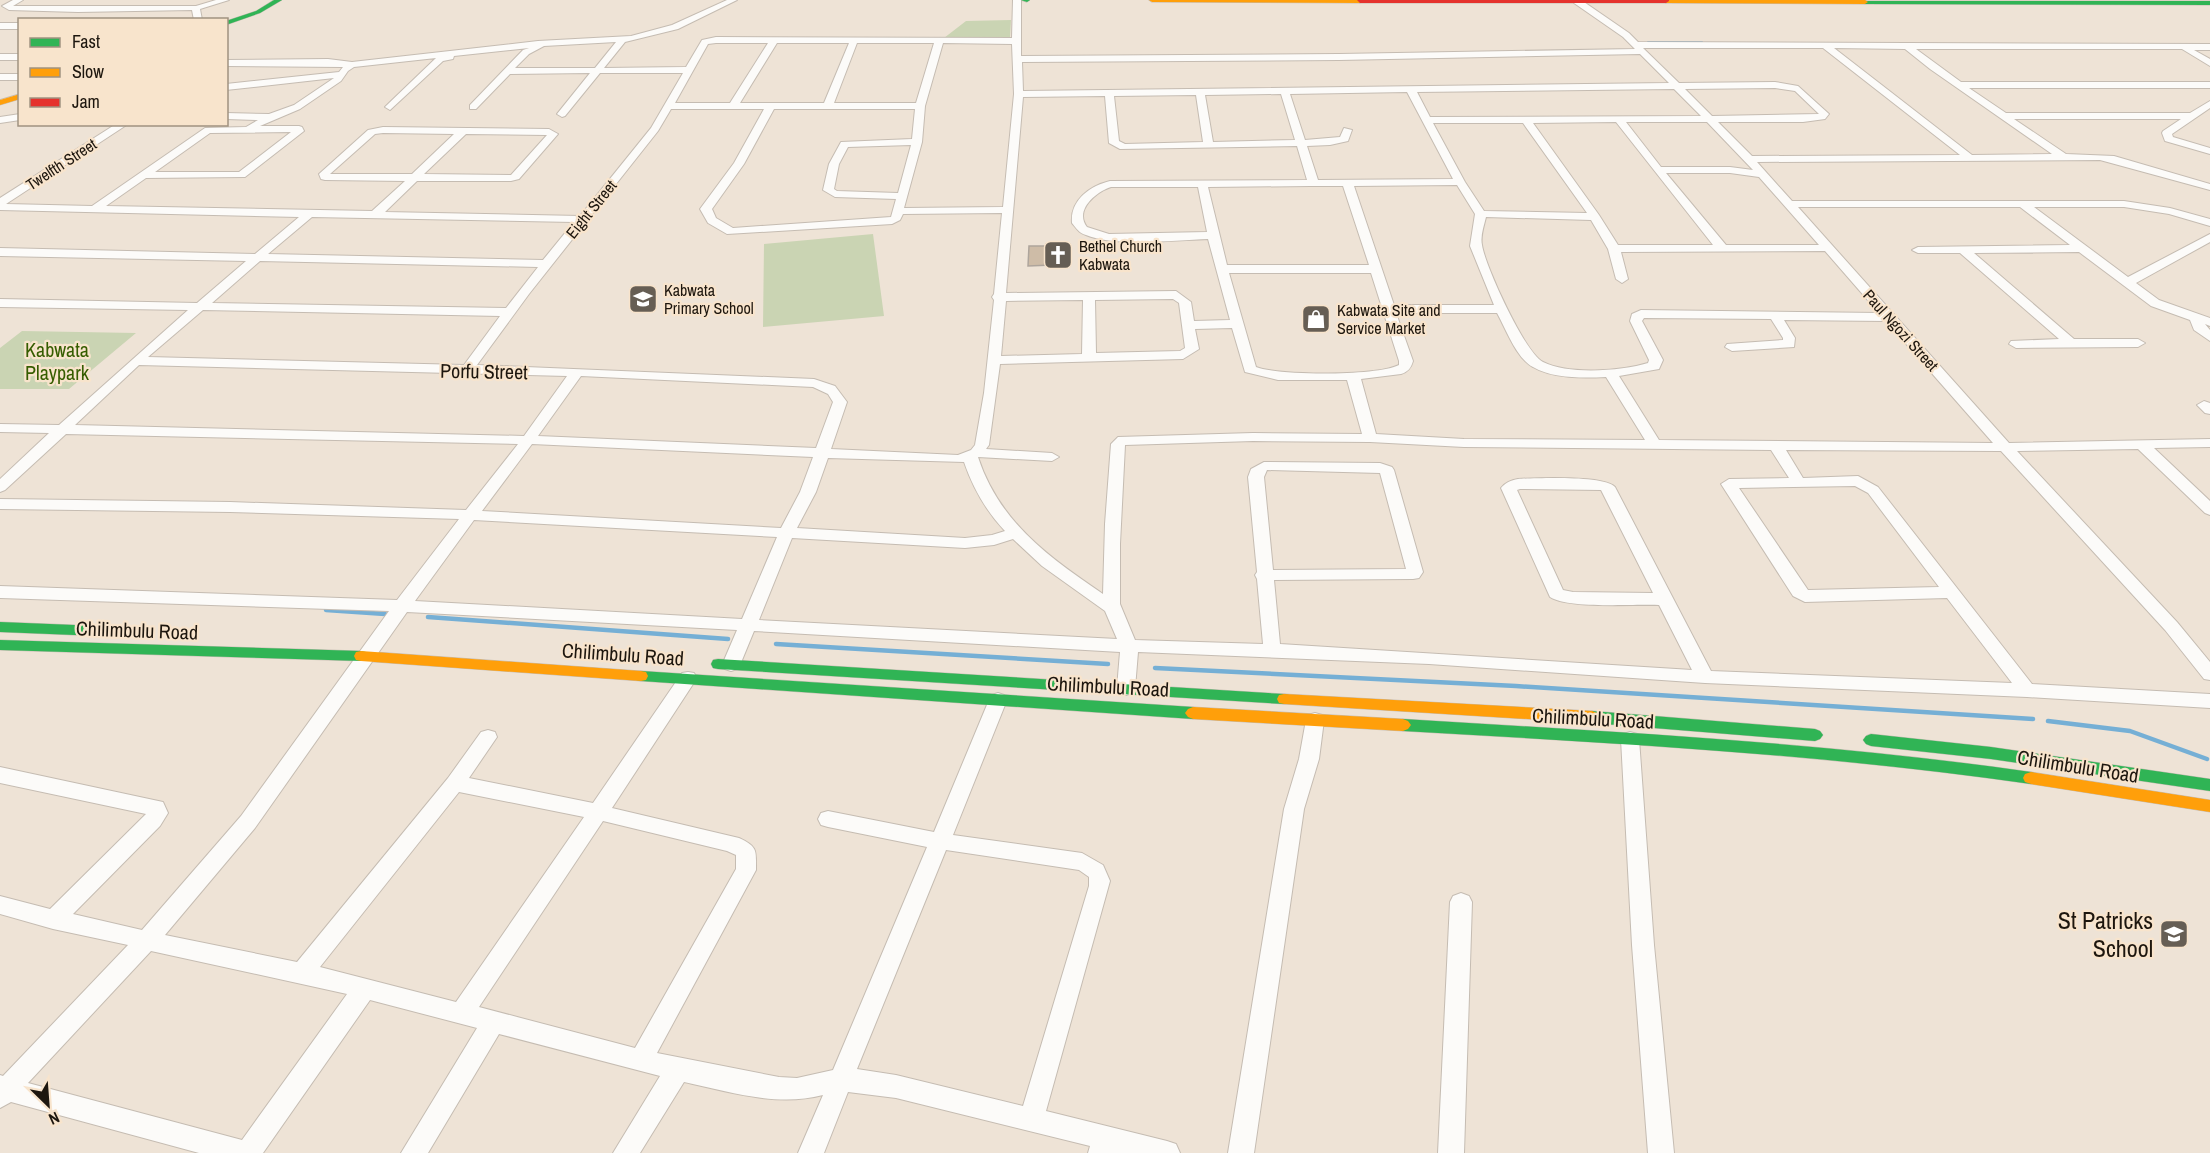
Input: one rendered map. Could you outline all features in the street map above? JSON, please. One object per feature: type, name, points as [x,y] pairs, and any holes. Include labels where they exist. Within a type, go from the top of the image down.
[{"type":"main road","points":[[228,22],[274,2],[293,0]]},
{"type":"main road","points":[[1152,0],[2153,1],[2210,3]]},
{"type":"main road","name":"Chilimbulu Road","points":[[0,627],[142,633]]},
{"type":"main road","name":"Chilimbulu Road","points":[[0,645],[373,646],[688,678],[1895,758],[2210,806]]},
{"type":"main road","name":"Chilimbulu Road","points":[[707,664],[1126,688],[1467,712],[1684,723],[1834,736]]},
{"type":"main road","name":"Chilimbulu Road","points":[[1857,738],[1991,753],[2210,785]]},
{"type":"street","points":[[19,0],[6,6],[9,8],[68,9],[196,8],[225,0]]},
{"type":"street","points":[[228,63],[328,62],[352,65],[486,49],[622,40],[675,27],[733,0]]},
{"type":"street","points":[[1017,0],[1016,41],[1019,94],[998,297],[994,360],[985,434],[973,455],[978,483],[994,507],[1016,532],[1068,578],[1112,608]]},
{"type":"street","name":"Paul Ngozi Street","points":[[1576,1],[1614,25],[1640,48],[1749,159],[2005,447],[2171,626],[2210,674]]},
{"type":"street","points":[[196,8],[198,18]]},
{"type":"street","points":[[68,9],[83,11],[87,18]]},
{"type":"street","points":[[0,26],[18,26]]},
{"type":"street","points":[[562,114],[600,70],[622,40]]},
{"type":"street","points":[[734,105],[774,40],[1016,41]]},
{"type":"street","name":"Eight Street","points":[[467,370],[582,219],[655,129],[705,42],[774,40]]},
{"type":"street","points":[[828,106],[854,40]]},
{"type":"street","points":[[771,105],[739,164],[706,209],[707,215],[715,224],[731,232],[892,221],[896,218],[917,142],[920,106],[939,41]]},
{"type":"street","points":[[390,106],[443,58],[573,42]]},
{"type":"street","points":[[1017,59],[1338,57],[1824,45],[2210,47]]},
{"type":"street","points":[[1824,45],[1969,158]]},
{"type":"street","points":[[1906,45],[2064,157]]},
{"type":"street","points":[[473,107],[526,52],[535,47]]},
{"type":"street","points":[[2183,47],[2210,63]]},
{"type":"street","points":[[0,57],[18,57]]},
{"type":"street","points":[[250,128],[270,117],[297,107],[352,65]]},
{"type":"street","points":[[509,71],[688,70]]},
{"type":"street","points":[[228,87],[342,74]]},
{"type":"street","points":[[0,77],[18,77]]},
{"type":"street","points":[[1019,94],[1775,85],[1797,89],[1824,114],[1822,117],[1803,119],[1426,120]]},
{"type":"street","points":[[1960,85],[2210,85]]},
{"type":"street","points":[[1411,90],[1460,183],[1481,214],[1475,244],[1501,309],[1527,356],[1534,363],[1546,369],[1560,372],[1610,372],[1654,366],[1656,360],[1636,321],[1636,316],[1641,314],[1890,317]]},
{"type":"street","points":[[1285,91],[1314,184]]},
{"type":"street","points":[[1110,92],[1114,143],[1117,146],[1340,141],[1344,139],[1347,130]]},
{"type":"street","points":[[1200,92],[1209,145]]},
{"type":"street","points":[[2167,133],[2210,104]]},
{"type":"street","points":[[669,106],[920,106]]},
{"type":"street","points":[[228,116],[270,117]]},
{"type":"street","points":[[2004,116],[2193,116]]},
{"type":"street","points":[[0,120],[18,117]]},
{"type":"street","points":[[2105,117],[2167,133]]},
{"type":"street","points":[[2152,128],[2161,117]]},
{"type":"street","points":[[1525,119],[1595,217],[1614,249],[1622,279]]},
{"type":"street","points":[[1618,119],[1693,215],[1722,248]]},
{"type":"street","name":"Twelfth Street","points":[[0,205],[120,126]]},
{"type":"street","points":[[93,210],[208,130],[299,129],[241,175],[144,175]]},
{"type":"street","points":[[376,131],[464,131],[553,134],[515,177],[505,179],[325,177],[324,174],[376,131]]},
{"type":"street","points":[[376,214],[464,131]]},
{"type":"street","points":[[2167,133],[2169,139],[2210,151]]},
{"type":"street","points":[[901,196],[834,194],[828,190],[834,164],[845,144],[917,142]]},
{"type":"street","points":[[1749,159],[2064,157],[2114,159],[2210,187]]},
{"type":"street","points":[[1659,170],[1730,170],[1762,174]]},
{"type":"street","points":[[1213,235],[1100,236],[1084,230],[1078,221],[1078,209],[1084,198],[1101,186],[1460,183]]},
{"type":"street","points":[[1203,186],[1213,235],[1250,369],[1269,375],[1353,376],[1401,370],[1405,366],[1389,309],[1348,184]]},
{"type":"street","points":[[1788,204],[2124,204],[2170,210],[2210,223]]},
{"type":"street","points":[[2023,204],[2155,303],[2210,322]]},
{"type":"street","points":[[0,205],[93,210],[582,219]]},
{"type":"street","points":[[898,211],[1007,210]]},
{"type":"street","points":[[0,487],[136,361],[310,213]]},
{"type":"street","points":[[1481,214],[1595,217]]},
{"type":"street","points":[[2127,283],[2210,237]]},
{"type":"street","points":[[1614,249],[1827,248]]},
{"type":"street","points":[[1960,248],[2071,343]]},
{"type":"street","points":[[1918,250],[2081,248]]},
{"type":"street","points":[[0,252],[547,264]]},
{"type":"street","points":[[1223,269],[1376,269]]},
{"type":"street","points":[[1089,295],[1089,357]]},
{"type":"street","points":[[994,360],[1183,355],[1192,349],[1185,302],[1180,296],[998,297]]},
{"type":"street","points":[[0,303],[510,312]]},
{"type":"street","points":[[1389,309],[1501,309]]},
{"type":"street","points":[[1732,347],[1789,344],[1789,338],[1774,314]]},
{"type":"street","points":[[2196,318],[2199,327],[2210,337]]},
{"type":"street","points":[[1189,325],[1238,324]]},
{"type":"street","points":[[2016,344],[2138,343]]},
{"type":"street","name":"Porfu Street","points":[[136,361],[577,372],[814,383],[831,388],[837,394],[840,402],[822,454]]},
{"type":"street","points":[[365,988],[247,1153],[186,1146],[2,1091],[148,939],[248,822],[402,606],[529,440],[577,372]]},
{"type":"street","points":[[1610,372],[1655,445]]},
{"type":"street","points":[[1353,376],[1370,438]]},
{"type":"street","points":[[0,428],[529,440],[959,459],[973,455],[1052,457]]},
{"type":"street","points":[[1303,437],[1306,465]]},
{"type":"street","points":[[1126,688],[1128,646],[1112,608],[1112,527],[1118,444],[1129,439],[1303,437],[1655,445],[2005,447],[2210,443]]},
{"type":"street","points":[[2140,443],[2210,510]]},
{"type":"street","points":[[1776,446],[1798,481]]},
{"type":"street","points":[[731,665],[787,532],[808,492],[822,454]]},
{"type":"street","points":[[1263,575],[1410,575],[1415,572],[1387,470],[1380,467],[1306,465],[1264,466],[1258,469],[1256,477],[1263,575],[1272,650]]},
{"type":"street","points":[[1953,592],[1811,597],[1799,592],[1729,484],[1857,481],[1866,485],[1873,490],[1953,592],[2027,690]]},
{"type":"street","points":[[1664,599],[1573,598],[1563,597],[1556,593],[1509,488],[1517,484],[1599,484],[1608,487],[1705,677]]},
{"type":"street","points":[[0,504],[230,507],[470,515],[965,543],[994,540],[1016,532]]},
{"type":"street","points":[[0,592],[402,606],[1128,646],[1272,650],[1705,677],[2027,690],[2210,701]]},
{"type":"street","points":[[461,1014],[534,910],[688,678]]},
{"type":"street","points":[[811,1153],[998,700]]},
{"type":"street","points":[[1241,1153],[1294,809],[1309,759],[1315,720]]},
{"type":"street","points":[[302,973],[455,783],[488,737]]},
{"type":"street","points":[[1630,739],[1643,945],[1661,1153]]},
{"type":"street","points":[[0,776],[156,808],[158,813],[53,920]]},
{"type":"street","points":[[455,783],[597,812],[732,844],[746,851],[746,870],[641,1060]]},
{"type":"street","points":[[828,819],[939,841],[1082,861],[1095,867],[1100,876],[1100,886],[1031,1120]]},
{"type":"street","points":[[1452,1153],[1461,902]]},
{"type":"street","points":[[0,905],[53,920],[365,988],[641,1060],[783,1089],[810,1089],[843,1080],[895,1087],[1031,1120],[1103,1144],[1167,1153]]},
{"type":"street","points":[[414,1153],[493,1023]]},
{"type":"street","points":[[626,1153],[679,1068]]},
{"type":"green space","points":[[1011,20],[1010,38],[944,38],[966,21]]},
{"type":"green space","points":[[873,234],[884,316],[763,327],[764,244]]},
{"type":"green space","name":"Kabwata Playpark","points":[[22,331],[136,333],[69,389],[0,389],[0,348]]},
{"type":"building","points":[[1029,246],[1052,246],[1052,265],[1028,266]]},
{"type":"waterway","points":[[1648,42],[1702,42]]},
{"type":"waterway","points":[[326,610],[385,614]]},
{"type":"waterway","points":[[428,617],[728,639]]},
{"type":"waterway","points":[[776,644],[1108,664]]},
{"type":"waterway","points":[[1155,668],[1516,686],[2033,719]]},
{"type":"waterway","points":[[2048,721],[2130,731],[2207,759]]},
{"type":"traffic: fast","points":[[228,22],[258,12],[279,0]]},
{"type":"traffic: fast","points":[[1865,2],[2210,3]]},
{"type":"traffic: fast","points":[[0,627],[124,632]]},
{"type":"traffic: fast","points":[[0,645],[361,656]]},
{"type":"traffic: fast","points":[[718,664],[1284,699]]},
{"type":"traffic: fast","points":[[641,676],[1193,713]]},
{"type":"traffic: fast","points":[[1592,717],[1815,735]]},
{"type":"traffic: fast","points":[[1403,725],[1796,750],[2031,778]]},
{"type":"traffic: fast","points":[[1871,740],[1991,753],[2210,785]]},
{"type":"traffic: slow","points":[[1152,0],[1360,1]]},
{"type":"traffic: slow","points":[[1666,1],[1865,2]]},
{"type":"traffic: slow","points":[[0,103],[18,97]]},
{"type":"traffic: slow","points":[[361,656],[641,676]]},
{"type":"traffic: slow","points":[[1284,699],[1592,717]]},
{"type":"traffic: slow","points":[[1193,713],[1403,725]]},
{"type":"traffic: slow","points":[[2031,778],[2210,806]]},
{"type":"traffic: jam","points":[[1360,1],[1666,1]]},
{"type":"place","name":"Bethel Church Kabwata","points":[[1058,255]]},
{"type":"place","name":"Kabwata Primary School","points":[[643,299]]},
{"type":"place","name":"Kabwata Site and Service Market","points":[[1316,319]]},
{"type":"place","name":"St Patricks School","points":[[2174,934]]}]
